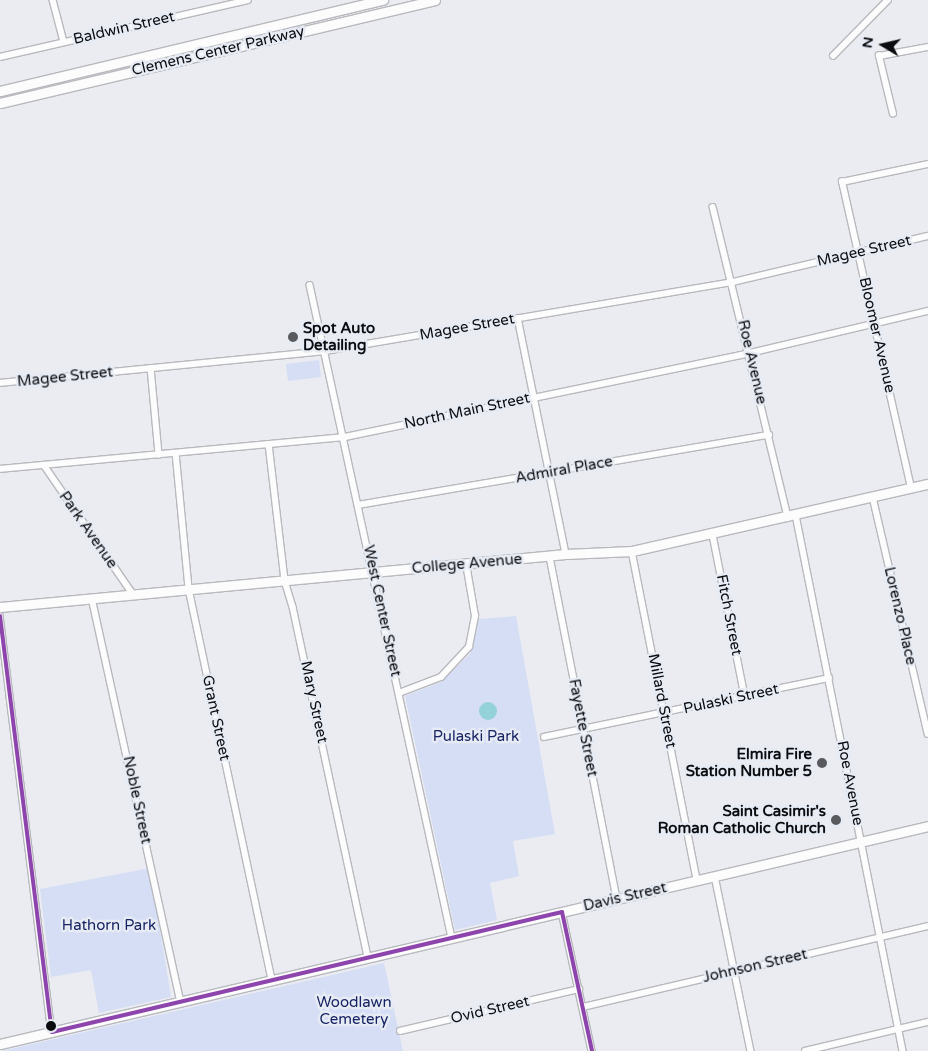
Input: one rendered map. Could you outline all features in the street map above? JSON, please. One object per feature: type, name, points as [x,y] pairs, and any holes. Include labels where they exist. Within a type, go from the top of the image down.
[{"type":"main road","name":"Clemens Center Parkway","points":[[0,91],[383,0]]},
{"type":"main road","name":"Clemens Center Parkway","points":[[0,103],[414,2],[435,0]]},
{"type":"main road","name":"College Avenue","points":[[0,607],[566,554],[632,551],[713,535],[928,484]]},
{"type":"main road","name":"Davis Street","points":[[0,1044],[928,826]]},
{"type":"street","points":[[53,0],[64,42]]},
{"type":"street","name":"Baldwin Street","points":[[0,57],[234,1],[248,0]]},
{"type":"street","points":[[833,56],[888,0]]},
{"type":"street","points":[[893,114],[879,56],[928,47]]},
{"type":"street","name":"Bloomer Avenue","points":[[911,488],[842,182],[928,164]]},
{"type":"street","name":"Roe Avenue","points":[[713,207],[733,282],[769,435],[792,516],[829,678],[902,1051]]},
{"type":"street","name":"Magee Street","points":[[0,383],[325,351],[733,282],[928,236]]},
{"type":"street","name":"West Center Street","points":[[310,285],[345,436],[358,505],[452,938]]},
{"type":"street","name":"North Main Street","points":[[0,469],[345,436],[750,353],[928,310]]},
{"type":"street","points":[[518,318],[566,554]]},
{"type":"street","points":[[150,368],[159,455]]},
{"type":"street","name":"Admiral Place","points":[[358,505],[769,435]]},
{"type":"street","name":"Mary Street","points":[[270,444],[284,580],[294,607],[368,958]]},
{"type":"street","name":"Grant Street","points":[[176,453],[189,589],[272,980]]},
{"type":"street","name":"Park Avenue","points":[[44,465],[133,594]]},
{"type":"street","name":"Lorenzo Place","points":[[873,497],[928,734]]},
{"type":"street","name":"Fitch Street","points":[[713,535],[744,696]]},
{"type":"street","name":"Millard Street","points":[[632,551],[697,880]]},
{"type":"street","name":"Fayette Street","points":[[550,557],[617,899]]},
{"type":"street","points":[[399,693],[441,677],[469,647],[475,616],[466,564]]},
{"type":"street","name":"Noble Street","points":[[92,598],[181,1002]]},
{"type":"street","points":[[0,616],[52,1032]]},
{"type":"street","name":"Pulaski Street","points":[[544,737],[829,678]]},
{"type":"street","points":[[715,876],[752,1051]]},
{"type":"street","points":[[562,912],[592,1051]]},
{"type":"street","name":"Johnson Street","points":[[583,1007],[928,926]]},
{"type":"street","name":"Ovid Street","points":[[400,1031],[579,990]]},
{"type":"street","points":[[805,1051],[928,1022]]},
{"type":"green space","points":[[319,360],[321,377],[288,381],[286,364]]},
{"type":"green space","name":"Pulaski Park","points":[[516,616],[555,834],[513,841],[519,876],[490,883],[497,920],[455,930],[405,696],[441,682],[470,654],[479,619]]},
{"type":"green space","name":"Hathorn Park","points":[[150,868],[171,997],[99,1013],[91,970],[51,977],[40,889]]},
{"type":"green space","name":"Woodlawn Cemetery","points":[[384,963],[403,1051],[2,1051]]},
{"type":"shaded area","points":[[488,702],[496,707],[497,711],[492,719],[488,720],[480,715],[479,711],[484,703]]},
{"type":"transit line","points":[[0,616],[52,1032],[562,912],[592,1051]]},
{"type":"place","name":"Spot Auto Detailing","points":[[293,337]]},
{"type":"place","name":"Elmira Fire Station Number 5","points":[[822,763]]},
{"type":"place","name":"Saint Casimir's Roman Catholic Church","points":[[836,820]]}]
